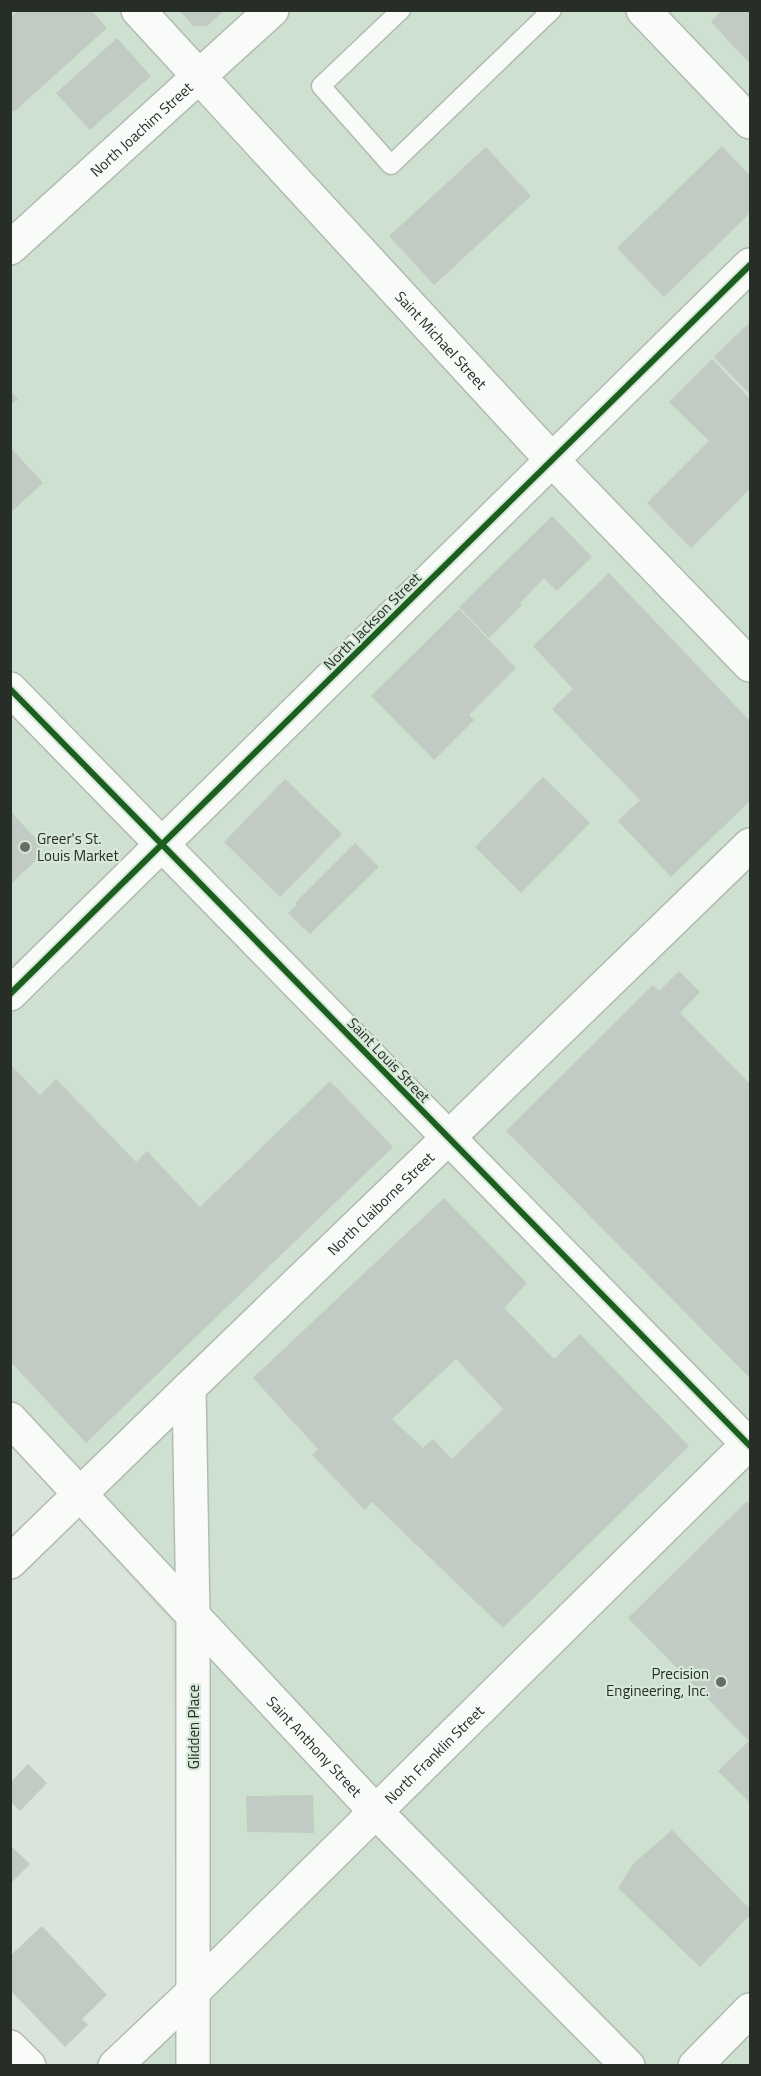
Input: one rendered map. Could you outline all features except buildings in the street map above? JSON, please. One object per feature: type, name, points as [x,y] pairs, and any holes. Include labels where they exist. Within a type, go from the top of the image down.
[{"type":"street","name":"Saint Michael Street","points":[[138,10],[552,460],[750,665]]},
{"type":"street","name":"North Joachim Street","points":[[10,248],[272,10]]},
{"type":"street","points":[[643,10],[750,122]]},
{"type":"street","name":"North Jackson Street","points":[[10,994],[750,265]]},
{"type":"street","name":"Saint Louis Street","points":[[10,689],[750,1444]]},
{"type":"street","name":"North Claiborne Street","points":[[10,1562],[750,845]]},
{"type":"street","name":"Glidden Place","points":[[189,1388],[193,1616],[193,2066]]},
{"type":"street","name":"Saint Anthony Street","points":[[10,1419],[375,1812],[628,2066]]},
{"type":"street","name":"North Franklin Street","points":[[115,2066],[750,1444]]},
{"type":"street","points":[[695,2066],[750,2010]]},
{"type":"street","points":[[10,2046],[29,2066]]},
{"type":"lane","points":[[401,10],[321,86],[391,165],[552,10]]},
{"type":"shaded area","points":[[10,11],[750,11],[750,2065],[92,2065],[176,1984],[172,1623],[11,1444]]},
{"type":"cycle path","points":[[10,994],[750,265]]},
{"type":"cycle path","points":[[10,689],[750,1446]]},
{"type":"place","name":"Greer's St. Louis Market","points":[[25,847]]},
{"type":"place","name":"Precision Engineering, Inc.","points":[[721,1682]]}]
